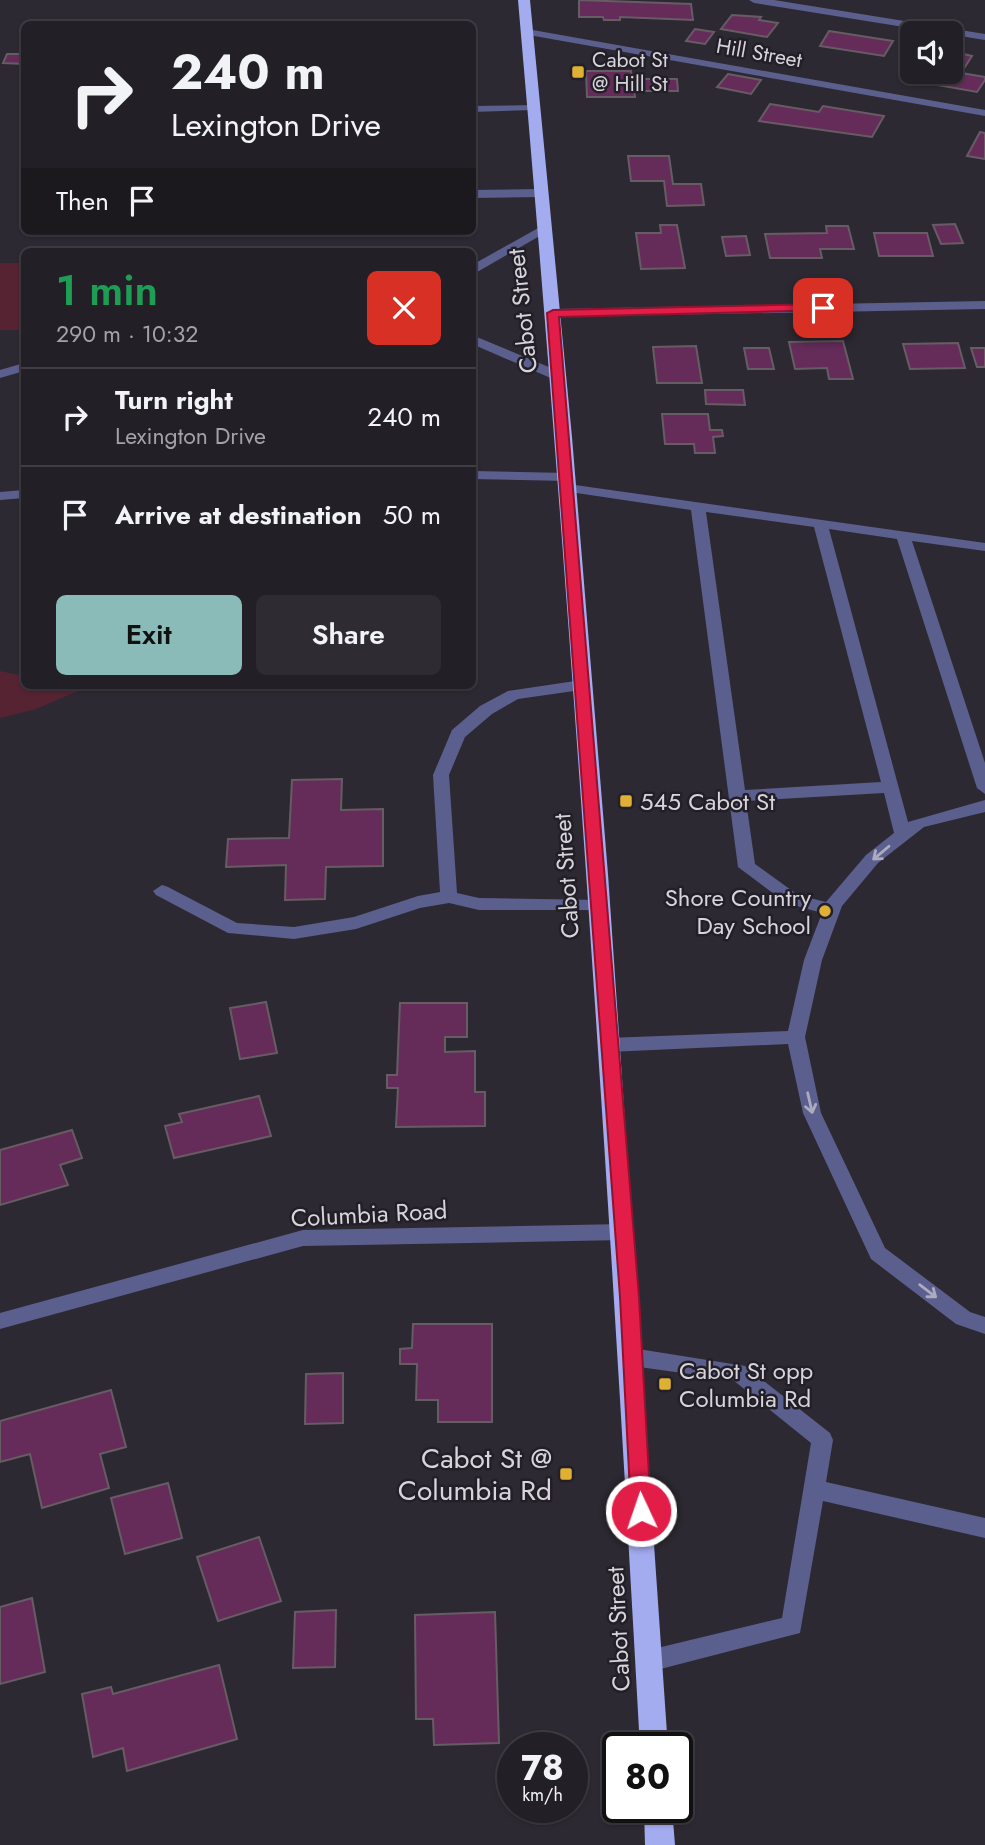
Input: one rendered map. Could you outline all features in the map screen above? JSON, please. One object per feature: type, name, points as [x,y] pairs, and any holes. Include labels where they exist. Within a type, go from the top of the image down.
[{"type":"highway","name":"Cabot Street","points":[[524,0],[567,482],[624,1233],[653,1732]]},
{"type":"highway","points":[[659,1823],[660,1845]]},
{"type":"street","points":[[754,0],[985,37]]},
{"type":"street","name":"Hill Street","points":[[527,32],[985,113]]},
{"type":"street","points":[[476,109],[534,107]]},
{"type":"street","points":[[476,194],[541,194]]},
{"type":"street","points":[[476,269],[544,230]]},
{"type":"street","points":[[553,313],[985,305]]},
{"type":"street","points":[[476,341],[558,376]]},
{"type":"street","points":[[0,374],[21,368]]},
{"type":"street","points":[[476,475],[567,482],[698,507],[985,547]]},
{"type":"street","points":[[0,496],[21,494]]},
{"type":"street","points":[[698,507],[747,867],[792,899],[832,910]]},
{"type":"street","points":[[821,524],[903,835]]},
{"type":"street","points":[[903,536],[985,788]]},
{"type":"street","points":[[449,897],[441,775],[458,734],[486,710],[514,695],[582,685]]},
{"type":"street","points":[[738,796],[890,787]]},
{"type":"street","points":[[985,806],[918,823],[872,859],[832,910],[813,960],[796,1037],[812,1113],[878,1254],[963,1318],[985,1326]]},
{"type":"street","points":[[162,891],[234,929],[293,933],[356,923],[418,902],[449,897],[479,904],[598,906]]},
{"type":"street","points":[[608,1045],[796,1037]]},
{"type":"street","name":"Columbia Road","points":[[0,1321],[303,1238],[624,1233]]},
{"type":"street","points":[[632,1357],[738,1372],[822,1440],[792,1626],[649,1661]]},
{"type":"street","points":[[814,1489],[985,1528]]},
{"type":"shaded area","points":[[0,263],[21,263],[21,330],[0,330]]},
{"type":"shaded area","points":[[0,671],[21,675],[21,689],[83,689],[36,709],[0,718]]},
{"type":"building","points":[[579,0],[691,4],[693,20],[620,17],[620,20],[604,20],[603,17],[579,17]]},
{"type":"building","points":[[732,15],[761,17],[759,20],[778,23],[767,37],[721,29]]},
{"type":"building","points":[[695,29],[714,32],[705,44],[686,41]]},
{"type":"building","points":[[829,31],[893,41],[884,56],[820,46]]},
{"type":"building","points":[[7,54],[21,54],[21,64],[3,63]]},
{"type":"building","points":[[963,54],[972,56],[963,70]]},
{"type":"building","points":[[586,71],[631,71],[632,79],[677,79],[678,91],[634,91],[635,97],[587,97]]},
{"type":"building","points":[[963,73],[985,77],[977,92],[938,85],[963,84]]},
{"type":"building","points":[[728,74],[761,80],[751,94],[717,87]]},
{"type":"building","points":[[770,104],[819,112],[823,106],[884,116],[872,137],[759,121]]},
{"type":"building","points":[[980,132],[985,133],[985,159],[967,156]]},
{"type":"building","points":[[628,156],[669,156],[673,184],[701,184],[704,205],[667,206],[664,181],[631,181]]},
{"type":"building","points":[[955,224],[963,243],[941,244],[933,225]]},
{"type":"building","points":[[660,225],[677,225],[685,268],[641,269],[636,233],[661,233]]},
{"type":"building","points":[[826,226],[848,226],[854,249],[820,249],[822,258],[770,258],[765,234],[827,233]]},
{"type":"building","points":[[874,233],[927,233],[933,256],[879,256]]},
{"type":"building","points":[[746,236],[750,255],[726,256],[722,237]]},
{"type":"building","points":[[843,341],[853,379],[829,379],[827,368],[795,369],[789,342]]},
{"type":"building","points":[[958,343],[965,368],[910,369],[903,344]]},
{"type":"building","points":[[696,346],[702,383],[657,383],[653,347]]},
{"type":"building","points":[[744,348],[769,348],[774,369],[748,369]]},
{"type":"building","points":[[971,348],[985,348],[985,367],[977,367]]},
{"type":"building","points":[[705,390],[743,390],[745,405],[706,404]]},
{"type":"building","points":[[662,414],[708,414],[710,430],[722,430],[723,436],[713,437],[715,453],[695,453],[694,444],[665,444]]},
{"type":"building","points":[[342,779],[341,810],[383,809],[383,866],[326,867],[325,899],[285,900],[286,865],[226,867],[228,839],[289,838],[292,780]]},
{"type":"building","points":[[266,1002],[277,1053],[240,1059],[230,1008]]},
{"type":"building","points":[[400,1003],[467,1003],[467,1037],[445,1037],[445,1052],[475,1051],[475,1092],[485,1092],[485,1126],[396,1127],[398,1088],[387,1088],[387,1075],[397,1075]]},
{"type":"building","points":[[259,1096],[271,1136],[174,1158],[165,1126],[182,1122],[179,1114]]},
{"type":"building","points":[[72,1130],[82,1158],[60,1165],[68,1185],[0,1205],[0,1150]]},
{"type":"building","points":[[413,1324],[492,1324],[492,1422],[438,1422],[438,1400],[416,1400],[417,1364],[400,1364],[400,1349],[412,1348]]},
{"type":"building","points":[[343,1373],[343,1423],[305,1424],[306,1374]]},
{"type":"building","points":[[111,1390],[126,1447],[100,1454],[109,1488],[42,1508],[30,1454],[0,1462],[0,1421]]},
{"type":"building","points":[[168,1483],[182,1538],[125,1554],[111,1498]]},
{"type":"building","points":[[259,1537],[281,1601],[218,1621],[197,1557]]},
{"type":"building","points":[[32,1598],[45,1672],[0,1684],[0,1607]]},
{"type":"building","points":[[336,1610],[335,1667],[293,1668],[295,1612]]},
{"type":"building","points":[[495,1612],[497,1743],[434,1745],[433,1719],[416,1719],[415,1615]]},
{"type":"building","points":[[219,1665],[237,1739],[127,1771],[123,1748],[93,1757],[82,1694],[111,1687],[113,1694]]},
{"type":"place","name":"Cabot St @ Hill St","points":[[578,72]]},
{"type":"place","name":"545 Cabot St","points":[[626,801]]},
{"type":"place","name":"Shore Country Day School","points":[[825,911]]},
{"type":"place","name":"Cabot St opp Columbia Rd","points":[[665,1384]]},
{"type":"place","name":"Cabot St @ Columbia Rd","points":[[566,1474]]},
{"type":"route","points":[[641,1511],[629,1297],[606,1017],[573,543],[553,313],[823,308]]}]
